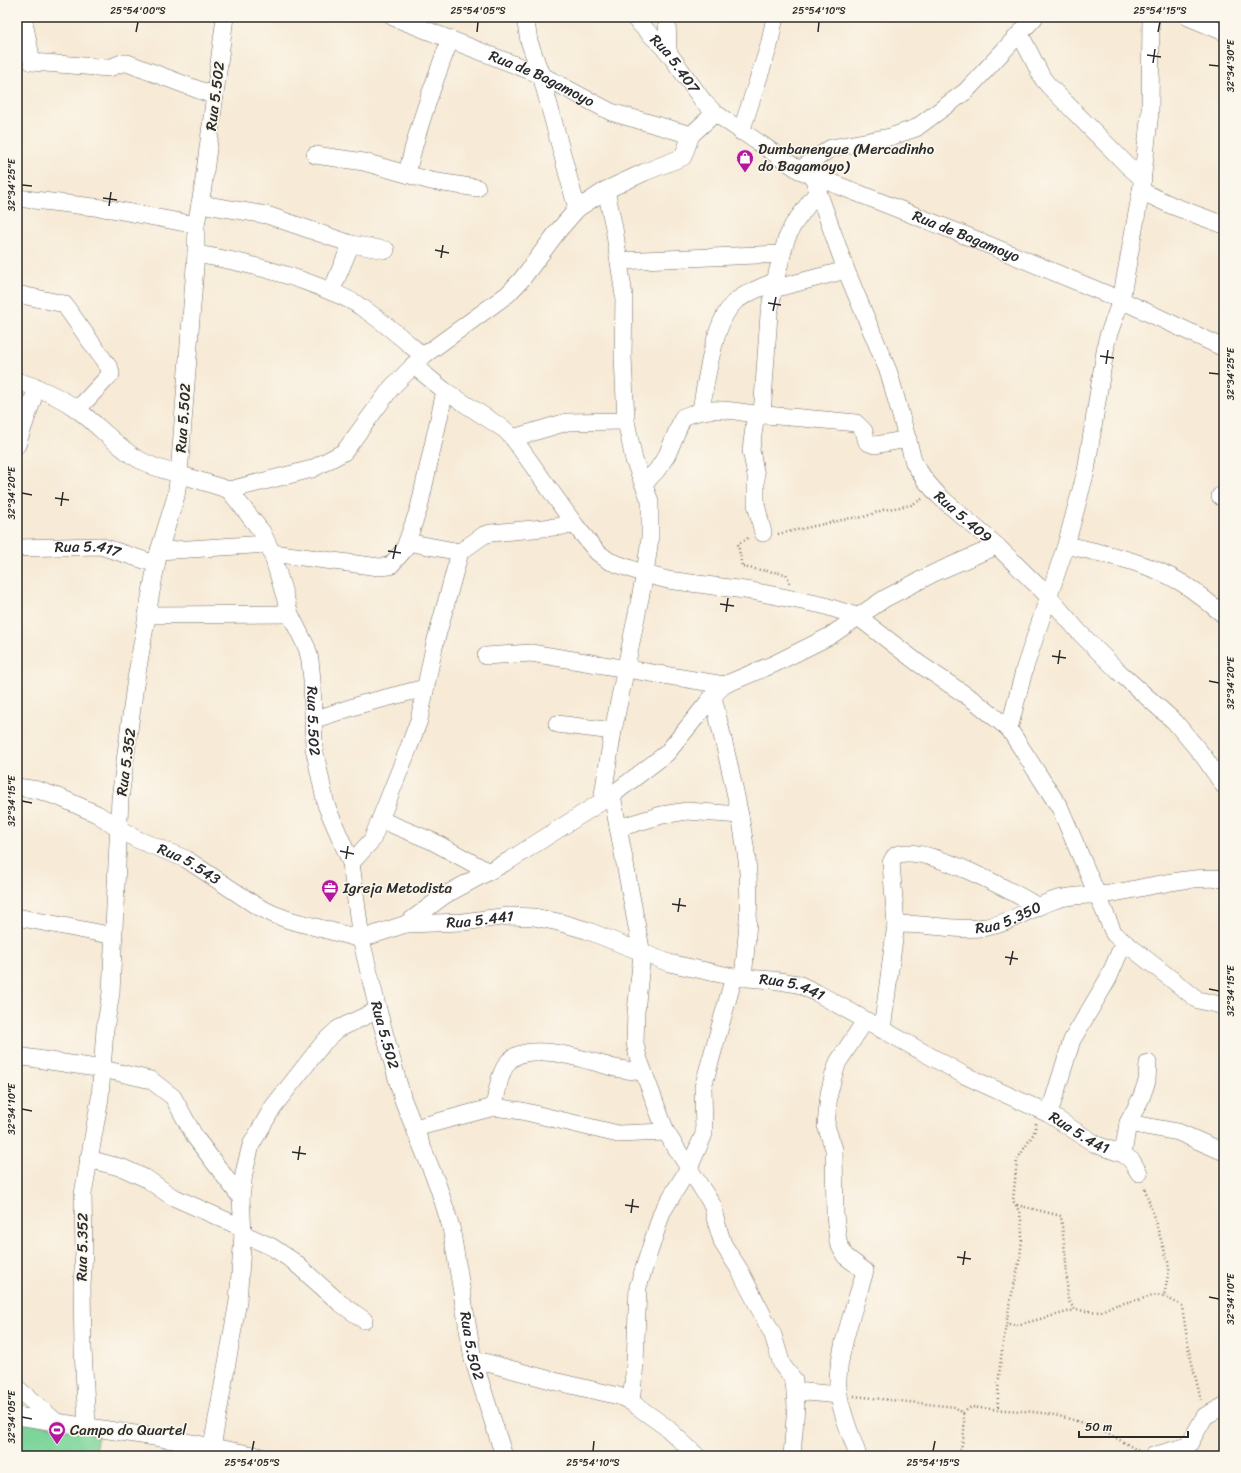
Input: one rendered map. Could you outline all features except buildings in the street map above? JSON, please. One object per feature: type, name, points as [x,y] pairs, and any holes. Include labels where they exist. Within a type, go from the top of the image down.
[{"type":"street","points":[[22,17],[32,62],[109,68],[122,63],[127,63],[215,96]]},
{"type":"street","name":"Rua 5.502","points":[[225,17],[196,225],[196,254],[179,474],[229,490],[262,532],[270,549],[290,614],[310,660],[314,748],[326,805],[351,864],[361,939],[378,1010],[403,1100],[438,1186],[451,1227],[474,1359],[504,1456]]},
{"type":"street","name":"Rua de Bagamoyo","points":[[393,17],[541,75],[612,112],[691,135]]},
{"type":"street","points":[[525,17],[529,41],[541,75],[577,209]]},
{"type":"street","name":"Rua 5.407","points":[[633,17],[668,52],[703,101],[715,113]]},
{"type":"street","points":[[667,17],[668,52]]},
{"type":"street","points":[[741,132],[769,46],[775,17]]},
{"type":"street","points":[[763,532],[756,504],[756,476],[751,450],[755,420],[762,415],[770,314],[774,285],[782,254],[810,179],[831,148],[890,137],[916,128],[966,91],[1035,17]]},
{"type":"street","points":[[1009,729],[1025,667],[1066,545],[1086,471],[1107,339],[1120,300],[1142,185],[1150,112],[1151,17]]},
{"type":"street","points":[[1188,17],[1224,32]]},
{"type":"street","points":[[1020,34],[1049,86],[1127,165],[1142,185],[1173,206],[1224,225]]},
{"type":"street","points":[[406,174],[428,98],[450,40]]},
{"type":"street","points":[[229,490],[312,469],[344,452],[392,387],[418,361],[508,294],[522,279],[558,231],[577,209],[606,190],[683,157],[691,135],[715,113]]},
{"type":"street","name":"Rua de Bagamoyo","points":[[715,113],[810,179],[967,236],[1120,300],[1224,348]]},
{"type":"street","points":[[315,156],[364,162],[431,181],[478,188]]},
{"type":"street","name":"Rua 5.409","points":[[810,179],[889,373],[914,463],[924,480],[934,491],[997,546],[1049,596],[1085,638],[1119,672],[1174,722],[1204,757],[1224,786]]},
{"type":"street","points":[[606,190],[624,296],[623,357],[626,421],[634,460],[650,501],[650,538],[645,574],[613,731],[607,798],[618,828],[642,954],[636,1012],[636,1042],[643,1072],[666,1132],[713,1206],[723,1244],[739,1269],[773,1335],[782,1365],[794,1380],[796,1391],[792,1456]]},
{"type":"street","points":[[17,198],[111,209],[196,225]]},
{"type":"street","points":[[200,204],[267,215],[351,244],[386,250]]},
{"type":"street","points":[[331,292],[351,244]]},
{"type":"street","points":[[196,254],[235,260],[285,273],[331,292],[365,309],[387,325],[445,391],[504,429],[513,438],[575,525],[597,552],[609,561],[645,574],[708,586],[752,591],[822,605],[857,616],[918,663],[976,702],[1009,729],[1060,808],[1114,934],[1198,1000],[1224,1006]]},
{"type":"street","points":[[619,261],[782,254]]},
{"type":"street","points":[[701,410],[717,336],[723,317],[737,300],[774,285],[846,270]]},
{"type":"street","points":[[17,294],[64,304],[110,369],[111,374],[77,410]]},
{"type":"street","points":[[17,381],[47,391],[77,410],[126,451],[165,470],[179,474]]},
{"type":"street","points":[[17,445],[37,387]]},
{"type":"street","points":[[158,558],[270,549],[379,567],[390,566],[397,559],[407,542],[419,508],[445,391]]},
{"type":"street","points":[[644,484],[657,470],[667,455],[683,416],[701,410],[724,409],[762,415],[856,423],[864,431],[866,442],[870,444],[908,440]]},
{"type":"street","points":[[513,438],[566,422],[626,421]]},
{"type":"street","name":"Rua 5.352","points":[[87,1426],[82,1286],[84,1252],[83,1194],[103,1061],[111,993],[120,799],[147,615],[158,558],[176,496],[179,474]]},
{"type":"street","points":[[351,864],[372,840],[417,726],[460,552],[484,535],[491,533],[575,525]]},
{"type":"street","points":[[407,542],[460,552]]},
{"type":"street","points":[[1066,545],[1127,560],[1156,570],[1183,584],[1224,615]]},
{"type":"street","name":"Rua 5.417","points":[[17,548],[100,546],[158,558]]},
{"type":"street","points":[[361,939],[406,924],[445,895],[487,871],[510,860],[607,798],[667,753],[719,690],[830,636],[857,616],[884,599],[934,573],[997,546]]},
{"type":"street","points":[[147,615],[290,614]]},
{"type":"street","points":[[486,656],[531,654],[625,669],[719,690]]},
{"type":"street","points":[[313,720],[362,704],[426,688]]},
{"type":"street","points":[[632,1402],[639,1281],[662,1212],[689,1168],[704,1134],[703,1087],[738,978],[749,919],[747,861],[719,690]]},
{"type":"street","points":[[557,724],[613,731]]},
{"type":"street","name":"Rua 5.543","points":[[17,787],[38,790],[61,798],[97,814],[136,839],[186,859],[255,905],[273,914],[289,920],[361,939]]},
{"type":"street","points":[[618,828],[662,815],[687,811],[740,815]]},
{"type":"street","points":[[381,820],[432,841],[487,871]]},
{"type":"street","points":[[882,1030],[896,924],[892,863],[894,857],[898,854],[914,854],[941,860],[1009,890],[1036,906]]},
{"type":"street","name":"Rua 5.350","points":[[896,924],[931,925],[960,929],[988,926],[1014,918],[1036,906],[1060,899],[1081,895],[1098,895],[1188,880],[1224,879]]},
{"type":"street","name":"Rua 5.441","points":[[406,924],[463,922],[509,916],[534,917],[586,930],[642,954],[669,963],[738,978],[773,980],[798,984],[817,993],[964,1075],[1044,1111],[1097,1145],[1123,1154],[1132,1161],[1139,1173]]},
{"type":"street","points":[[17,917],[114,936]]},
{"type":"street","points":[[1044,1111],[1072,1040],[1108,979],[1124,942]]},
{"type":"street","points":[[217,1451],[238,1301],[243,1231],[241,1198],[244,1173],[251,1145],[273,1107],[285,1090],[324,1042],[338,1029],[378,1010]]},
{"type":"street","points":[[858,1456],[841,1407],[838,1386],[843,1350],[865,1271],[845,1256],[838,1242],[834,1215],[834,1149],[826,1126],[829,1094],[838,1062],[865,1021]]},
{"type":"street","points":[[494,1107],[504,1068],[516,1056],[547,1052],[616,1068],[643,1072]]},
{"type":"street","points":[[17,1056],[103,1061],[151,1080],[173,1097],[195,1137],[241,1198]]},
{"type":"street","points":[[1123,1154],[1128,1123],[1141,1098],[1147,1081],[1148,1063]]},
{"type":"street","points":[[415,1128],[494,1107],[522,1111],[618,1134],[666,1132]]},
{"type":"street","points":[[1128,1123],[1178,1132],[1224,1152]]},
{"type":"street","points":[[88,1159],[123,1168],[147,1179],[171,1196],[243,1231],[272,1247],[293,1261],[340,1303],[364,1320]]},
{"type":"street","points":[[474,1359],[558,1382],[619,1396],[632,1402],[666,1427],[697,1456]]},
{"type":"street","points":[[17,1388],[55,1421]]},
{"type":"street","points":[[796,1391],[839,1395]]},
{"type":"street","points":[[1146,1454],[1188,1451],[1205,1416],[1224,1406]]},
{"type":"street","points":[[17,1416],[87,1426],[217,1451],[259,1456]]},
{"type":"path","points":[[786,598],[789,580],[786,574],[742,567],[738,544],[747,538],[763,532],[783,534],[851,518],[864,517],[883,510],[911,505],[934,491]]},
{"type":"path","points":[[1044,1111],[1034,1133],[1017,1160],[1013,1201],[1017,1205],[1061,1216],[1068,1300],[1075,1310]]},
{"type":"path","points":[[1139,1173],[1168,1262],[1169,1270],[1164,1296]]},
{"type":"path","points":[[998,1411],[998,1398],[1006,1329],[1018,1271],[1022,1238],[1017,1205]]},
{"type":"path","points":[[1009,1324],[1017,1325],[1075,1310],[1100,1312],[1112,1306],[1157,1295],[1164,1296],[1182,1306],[1189,1350],[1205,1416]]},
{"type":"path","points":[[839,1395],[955,1408],[963,1413]]},
{"type":"path","points":[[963,1413],[971,1407],[998,1411],[1042,1413],[1068,1419],[1117,1437],[1146,1454]]},
{"type":"path","points":[[959,1456],[964,1437],[963,1413]]},
{"type":"green space","name":"Campo do Quartel","points":[[17,1420],[98,1435],[94,1456],[17,1456]]},
{"type":"place","name":"Dumbanengue (Mercadinho do Bagamoyo)","points":[[745,173]]},
{"type":"place","name":"Igreja Metodista","points":[[330,903]]},
{"type":"place","name":"Campo do Quartel","points":[[57,1445]]}]
